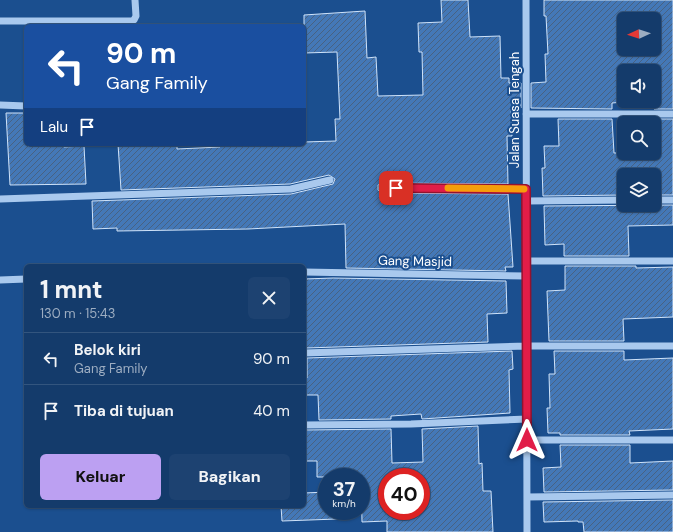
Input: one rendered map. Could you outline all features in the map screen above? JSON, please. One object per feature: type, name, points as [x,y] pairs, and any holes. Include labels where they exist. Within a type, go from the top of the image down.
[{"type":"street","points":[[0,21],[131,21],[134,20],[136,16],[135,0]]},
{"type":"street","name":"Jalan Suasa Tengah","points":[[526,0],[527,532]]},
{"type":"street","points":[[0,105],[24,106]]},
{"type":"street","points":[[526,114],[673,114]]},
{"type":"street","points":[[0,199],[291,189],[330,180]]},
{"type":"street","points":[[382,188],[526,189]]},
{"type":"street","points":[[526,201],[617,200]]},
{"type":"street","points":[[661,200],[673,200]]},
{"type":"street","points":[[527,261],[673,261]]},
{"type":"street","name":"Gang Masjid","points":[[306,272],[526,276]]},
{"type":"street","points":[[0,280],[24,279]]},
{"type":"street","points":[[306,353],[527,346],[673,346]]},
{"type":"street","points":[[306,425],[411,424],[527,419]]},
{"type":"street","points":[[527,440],[673,440]]},
{"type":"street","points":[[527,497],[673,494]]},
{"type":"building","points":[[441,0],[468,0],[470,37],[500,36],[501,78],[509,78],[509,83],[521,83],[521,108],[511,108],[512,136],[507,136],[508,184],[382,183],[378,185],[378,190],[382,193],[508,194],[513,267],[505,267],[506,271],[346,268],[345,224],[248,229],[117,231],[117,228],[93,229],[92,201],[291,194],[333,184],[335,179],[329,175],[290,184],[121,190],[118,146],[177,146],[177,149],[220,146],[306,146],[306,142],[336,141],[335,119],[340,119],[337,52],[306,53],[306,24],[304,24],[304,15],[365,11],[367,58],[376,57],[378,96],[423,95],[422,52],[419,52],[418,23],[442,22]]},
{"type":"building","points":[[544,0],[673,0],[673,109],[654,109],[661,108],[661,64],[617,64],[617,103],[612,103],[612,109],[531,108],[531,83],[546,82],[545,54],[548,54],[546,16],[544,16]]},
{"type":"building","points":[[6,113],[24,113],[24,146],[84,146],[86,184],[10,185]]},
{"type":"building","points":[[558,119],[612,119],[614,153],[617,153],[617,160],[661,160],[661,119],[673,119],[673,195],[661,195],[661,168],[617,168],[617,195],[543,196],[542,168],[545,168],[544,146],[559,146]]},
{"type":"building","points":[[617,205],[617,212],[661,212],[661,205],[673,205],[673,225],[628,226],[629,256],[564,256],[564,244],[545,245],[544,206]]},
{"type":"building","points":[[565,266],[636,266],[636,268],[673,267],[673,317],[623,319],[624,341],[549,341],[547,291],[565,290]]},
{"type":"building","points":[[333,278],[506,281],[507,313],[487,314],[488,342],[306,348],[306,279]]},
{"type":"building","points":[[512,351],[513,369],[509,370],[510,413],[422,419],[421,414],[391,416],[391,419],[319,420],[318,395],[306,395],[307,358]]},
{"type":"building","points":[[554,351],[624,351],[624,360],[673,358],[673,429],[629,431],[630,435],[560,435],[560,433],[548,433],[547,408],[550,408],[549,374],[555,374]]},
{"type":"building","points":[[478,426],[479,464],[482,463],[483,491],[491,491],[493,532],[387,532],[387,521],[362,522],[362,520],[370,520],[370,468],[318,468],[317,477],[317,461],[306,461],[306,430],[391,429],[392,463],[423,462],[422,429]]},
{"type":"building","points":[[560,445],[630,445],[630,463],[673,461],[673,490],[544,492],[543,468],[561,467]]},
{"type":"building","points":[[318,492],[318,520],[282,521],[281,508],[306,508],[306,493]]},
{"type":"building","points":[[673,500],[673,532],[584,532],[583,522],[544,522],[543,502]]},
{"type":"slow traffic","points":[[448,188],[524,189]]},
{"type":"route","points":[[396,188],[526,189],[527,440]]}]
